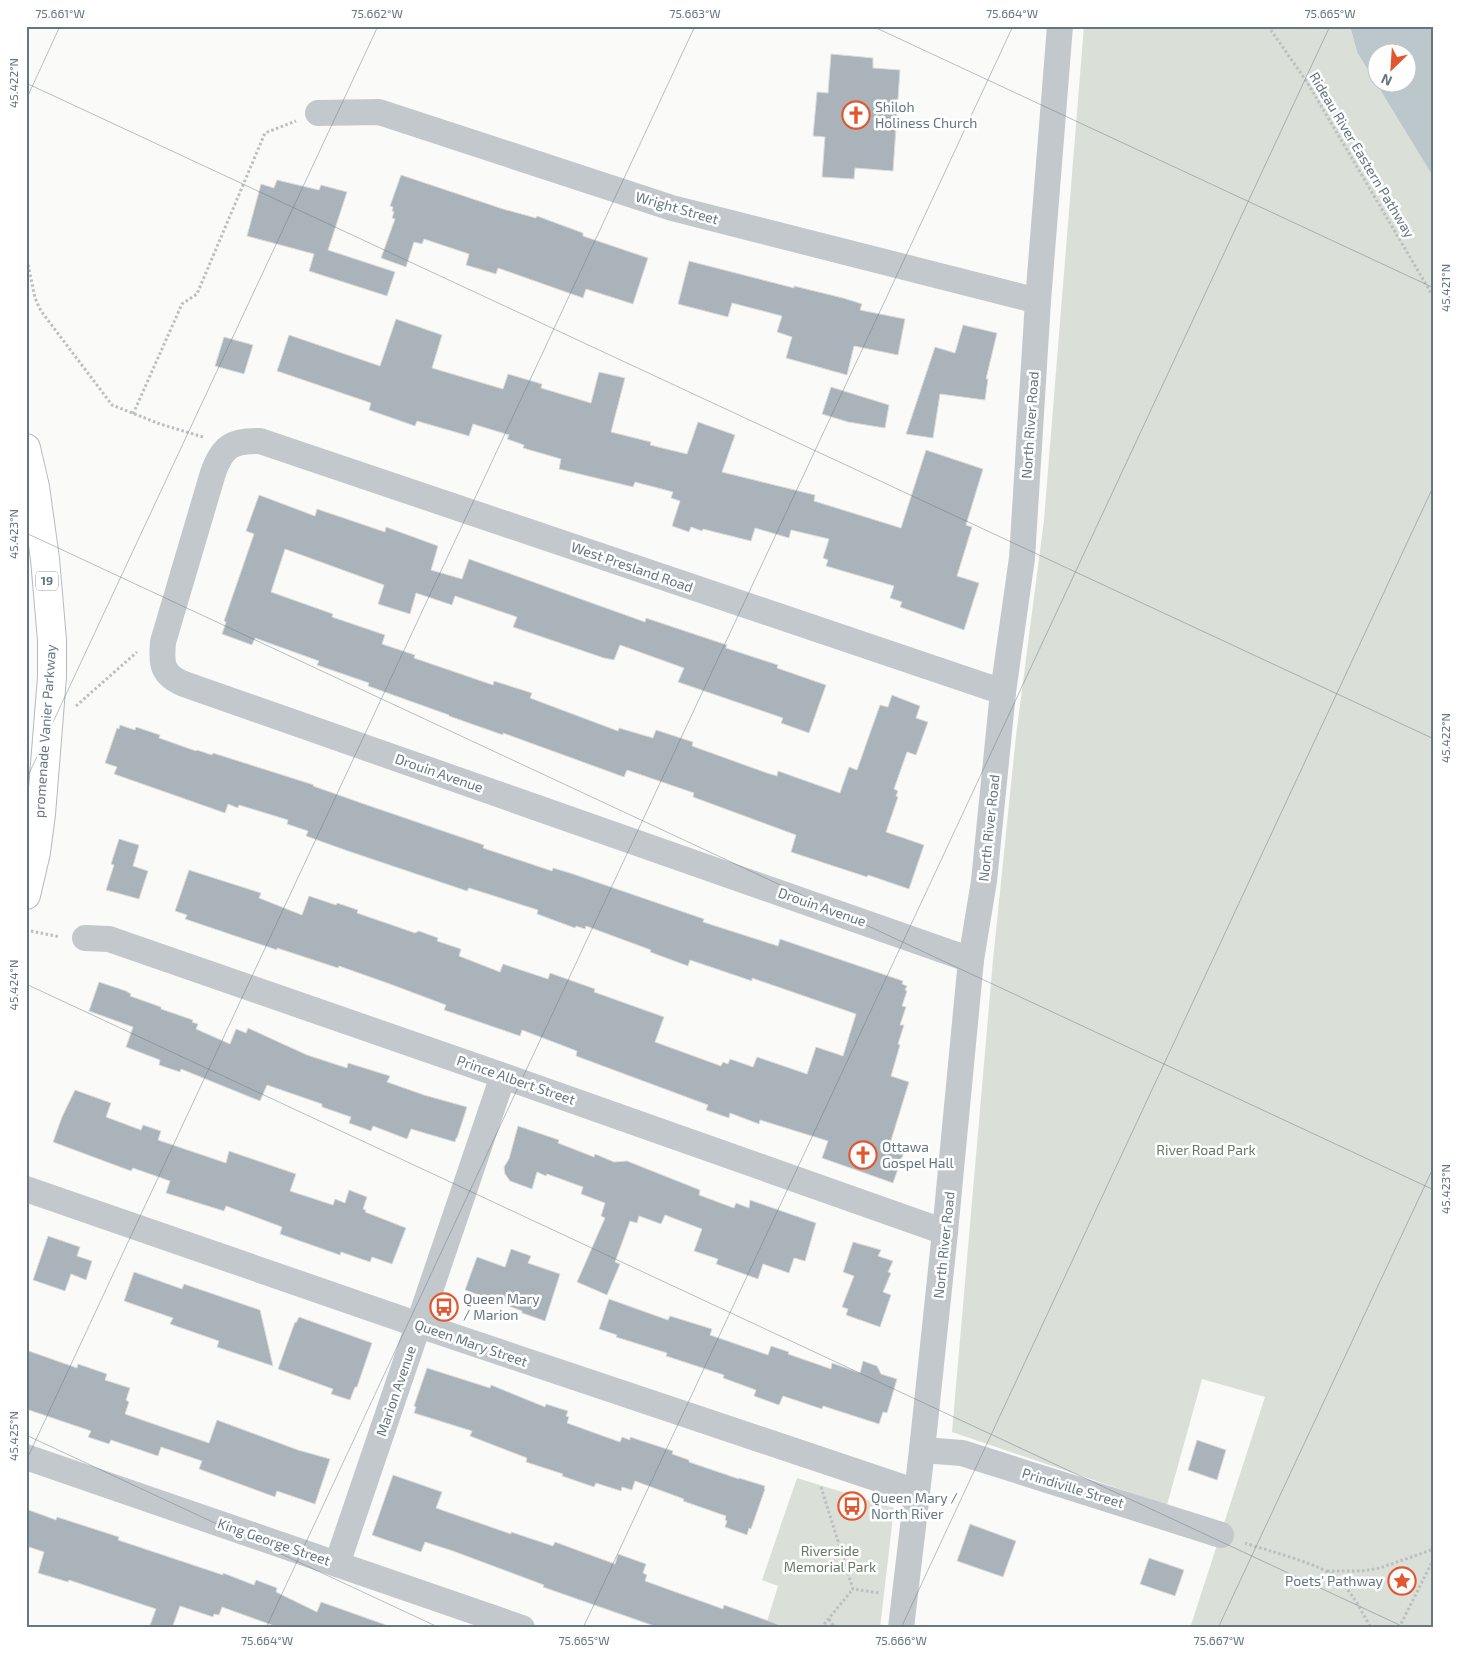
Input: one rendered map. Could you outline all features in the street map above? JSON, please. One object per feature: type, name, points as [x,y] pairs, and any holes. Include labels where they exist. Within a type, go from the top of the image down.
[{"type":"main road","name":"promenade Vanier Parkway","points":[[26,448],[35,487],[45,559],[52,640],[52,677],[41,814],[36,852],[26,895]]},
{"type":"street","name":"North River Road","points":[[901,1628],[945,1232],[971,960],[984,881],[1003,692],[1022,558],[1038,301],[1060,26]]},
{"type":"street","name":"Wright Street","points":[[318,113],[379,112],[672,208],[1038,301]]},
{"type":"street","name":"West Presland Road","points":[[230,446],[246,440],[260,441],[1003,692]]},
{"type":"street","name":"Drouin Avenue","points":[[230,446],[220,456],[213,473],[164,642],[162,659],[164,667],[174,680],[971,960]]},
{"type":"street","name":"Prince Albert Street","points":[[85,938],[109,939],[945,1232]]},
{"type":"street","name":"Marion Avenue","points":[[337,1564],[503,1076]]},
{"type":"street","name":"Queen Mary Street","points":[[26,1189],[419,1325],[917,1492]]},
{"type":"street","name":"Prindiville Street","points":[[922,1450],[962,1454],[1221,1535]]},
{"type":"street","name":"King George Street","points":[[26,1457],[522,1628]]},
{"type":"path","name":"Rideau River Eastern Pathway","points":[[1268,26],[1307,82],[1434,298]]},
{"type":"path","points":[[134,414],[182,304],[197,294],[264,133],[318,113]]},
{"type":"path","points":[[26,256],[35,298],[41,311],[107,401],[116,408],[230,446]]},
{"type":"path","points":[[72,710],[146,644],[164,642]]},
{"type":"path","points":[[26,930],[57,937],[85,938]]},
{"type":"path","points":[[819,1482],[853,1589]]},
{"type":"path","points":[[1221,1535],[1326,1571],[1339,1580],[1371,1628]]},
{"type":"path","points":[[1326,1571],[1362,1571],[1380,1568],[1434,1549]]},
{"type":"path","points":[[1399,1628],[1434,1558]]},
{"type":"path","points":[[853,1589],[880,1592]]},
{"type":"path","points":[[821,1628],[853,1589]]},
{"type":"path","points":[[829,1618],[835,1628]]},
{"type":"green space","name":"River Road Park","points":[[1084,26],[1350,26],[1357,52],[1368,70],[1368,92],[1381,92],[1434,178],[1434,1628],[1190,1628],[1265,1397],[1202,1379],[1167,1505],[952,1432],[993,960],[1016,736],[1044,520]]},
{"type":"green space","name":"Riverside Memorial Park","points":[[797,1478],[894,1508],[880,1628],[765,1628],[778,1586],[762,1580]]},
{"type":"shaded area","points":[[1350,26],[1434,26],[1434,178],[1381,92],[1418,92],[1418,42],[1368,42],[1368,70],[1357,52]]},
{"type":"building","name":"Shiloh Holiness Church","points":[[831,54],[873,58],[873,68],[900,70],[893,171],[855,168],[854,179],[822,177],[825,137],[813,136],[817,92],[828,93]]},
{"type":"building","points":[[401,175],[503,209],[536,218],[537,216],[583,233],[583,236],[648,258],[633,304],[586,289],[583,298],[498,268],[496,274],[466,265],[469,254],[424,239],[422,244],[414,242],[406,267],[381,258],[395,219],[392,218],[393,207],[390,206]]},
{"type":"building","points":[[277,180],[319,190],[321,185],[347,192],[328,250],[395,272],[387,296],[309,271],[314,254],[247,236],[261,184],[274,188]]},
{"type":"building","points":[[689,261],[794,288],[794,286],[843,298],[862,304],[860,310],[905,319],[898,355],[854,346],[847,375],[786,358],[792,337],[777,332],[782,316],[732,303],[728,317],[678,304]]},
{"type":"building","points":[[396,319],[442,335],[432,368],[503,389],[508,374],[542,384],[541,388],[591,403],[599,372],[625,378],[611,432],[651,442],[650,445],[687,454],[698,422],[735,435],[722,472],[815,495],[814,501],[901,528],[926,450],[983,469],[966,525],[972,527],[957,576],[979,583],[964,630],[900,607],[902,602],[890,598],[894,586],[826,566],[828,560],[823,558],[829,539],[791,530],[789,538],[755,528],[751,541],[691,527],[689,532],[672,526],[680,501],[671,498],[673,492],[635,482],[633,487],[559,469],[561,459],[523,448],[524,445],[507,439],[509,435],[473,424],[469,436],[417,421],[415,426],[369,410],[371,403],[277,371],[289,335],[380,366]]},
{"type":"building","points":[[963,325],[997,333],[986,379],[988,379],[985,400],[940,394],[933,438],[906,434],[935,347],[955,353]]},
{"type":"building","points":[[224,337],[253,345],[244,374],[215,366]]},
{"type":"building","points":[[831,387],[889,405],[885,428],[848,422],[822,414]]},
{"type":"building","points":[[259,495],[315,516],[317,509],[385,532],[386,527],[438,546],[431,570],[462,579],[469,559],[645,622],[646,618],[727,645],[726,648],[778,665],[777,668],[826,685],[809,733],[781,723],[783,718],[678,682],[684,668],[620,645],[614,660],[604,658],[513,627],[517,617],[455,596],[452,605],[416,593],[410,614],[378,604],[384,585],[285,549],[271,592],[333,614],[332,617],[385,635],[382,644],[415,655],[414,658],[493,685],[494,681],[532,693],[530,698],[618,731],[619,728],[653,738],[656,730],[693,742],[692,746],[767,773],[777,776],[778,771],[840,793],[849,767],[857,770],[880,705],[888,707],[892,695],[920,706],[916,718],[928,722],[916,755],[907,752],[894,789],[898,791],[896,796],[898,797],[886,832],[924,845],[909,889],[791,852],[796,835],[693,797],[694,793],[627,770],[624,777],[368,686],[369,683],[317,665],[319,661],[255,638],[252,645],[222,634],[226,622],[224,621],[254,534],[246,531]]},
{"type":"building","points":[[120,725],[135,730],[136,727],[160,735],[159,738],[196,751],[212,755],[213,753],[314,785],[484,845],[483,848],[552,871],[553,868],[570,873],[704,919],[703,922],[778,946],[780,939],[903,981],[902,984],[907,986],[905,990],[907,991],[902,1006],[906,1007],[900,1025],[904,1025],[891,1076],[909,1082],[889,1147],[904,1152],[893,1183],[822,1158],[828,1141],[760,1120],[759,1124],[730,1113],[729,1118],[706,1110],[708,1105],[576,1056],[577,1051],[522,1030],[520,1036],[444,1010],[446,1005],[339,966],[338,968],[277,948],[277,950],[185,919],[187,915],[175,911],[189,870],[261,893],[259,898],[302,915],[309,896],[336,905],[337,903],[358,910],[357,913],[415,933],[419,931],[438,938],[437,941],[461,949],[459,956],[500,972],[503,964],[548,979],[550,973],[595,989],[594,992],[664,1017],[655,1042],[721,1066],[723,1062],[728,1064],[730,1059],[753,1067],[757,1057],[807,1074],[816,1047],[843,1056],[856,1014],[752,978],[752,981],[690,960],[688,966],[586,926],[585,929],[576,926],[575,928],[537,914],[538,910],[469,888],[467,891],[348,851],[306,836],[308,831],[287,824],[288,820],[239,805],[238,808],[228,804],[225,813],[114,774],[117,767],[105,763],[117,728],[119,729]]},
{"type":"building","points":[[119,839],[139,845],[133,866],[148,871],[139,899],[106,890],[114,865],[111,864]]},
{"type":"building","points":[[99,982],[126,991],[131,994],[130,996],[161,1007],[161,1009],[193,1020],[192,1022],[198,1024],[196,1029],[230,1044],[236,1029],[246,1033],[248,1028],[307,1055],[347,1068],[348,1063],[390,1076],[387,1082],[467,1107],[457,1138],[455,1142],[411,1129],[407,1139],[373,1126],[371,1131],[349,1123],[351,1117],[322,1107],[322,1104],[267,1085],[260,1101],[181,1069],[180,1072],[159,1065],[160,1060],[126,1047],[133,1027],[89,1011]]},
{"type":"building","points":[[75,1090],[111,1103],[106,1117],[141,1130],[143,1125],[161,1131],[158,1140],[226,1163],[229,1151],[296,1174],[290,1191],[333,1205],[335,1199],[345,1203],[349,1190],[367,1197],[363,1209],[366,1210],[365,1212],[406,1228],[392,1264],[372,1257],[370,1262],[341,1252],[340,1255],[280,1234],[282,1227],[226,1206],[224,1211],[166,1193],[170,1181],[133,1168],[131,1171],[53,1142]]},
{"type":"building","points":[[518,1126],[559,1140],[558,1143],[594,1157],[595,1154],[614,1162],[627,1161],[700,1190],[699,1195],[734,1208],[736,1203],[749,1208],[750,1200],[816,1223],[805,1261],[794,1258],[789,1273],[763,1264],[758,1279],[716,1264],[718,1259],[694,1251],[702,1229],[665,1215],[661,1224],[639,1216],[637,1223],[630,1221],[615,1262],[620,1264],[607,1295],[577,1282],[605,1218],[601,1216],[605,1203],[581,1194],[583,1187],[547,1174],[546,1176],[537,1172],[532,1189],[510,1181],[505,1174],[504,1167],[509,1159]]},
{"type":"building","points":[[48,1236],[80,1247],[77,1256],[92,1261],[86,1280],[71,1274],[65,1291],[33,1280]]},
{"type":"building","points":[[853,1242],[881,1250],[878,1256],[893,1261],[888,1272],[891,1273],[883,1292],[891,1295],[880,1327],[846,1315],[848,1309],[842,1307],[854,1276],[843,1272]]},
{"type":"building","points":[[511,1249],[531,1256],[528,1263],[560,1274],[545,1321],[465,1290],[477,1257],[505,1267]]},
{"type":"building","points":[[134,1272],[182,1289],[184,1284],[260,1310],[273,1366],[217,1347],[219,1341],[170,1324],[173,1318],[124,1301]]},
{"type":"building","points":[[609,1299],[668,1320],[670,1316],[712,1329],[710,1335],[768,1355],[771,1346],[831,1369],[832,1363],[860,1373],[863,1361],[877,1366],[881,1374],[897,1379],[887,1413],[883,1412],[879,1424],[823,1406],[822,1409],[783,1396],[779,1405],[754,1396],[756,1390],[723,1378],[724,1375],[666,1356],[667,1353],[616,1337],[617,1335],[599,1329]]},
{"type":"building","points":[[299,1317],[372,1343],[357,1387],[355,1387],[350,1400],[331,1394],[333,1389],[278,1369],[295,1322]]},
{"type":"building","points":[[26,1350],[77,1368],[78,1364],[107,1374],[105,1380],[130,1388],[126,1400],[129,1402],[125,1414],[209,1443],[217,1420],[298,1450],[330,1459],[315,1504],[277,1491],[275,1497],[199,1469],[202,1461],[161,1447],[158,1456],[111,1440],[109,1444],[88,1437],[91,1431],[26,1409]]},
{"type":"building","points":[[427,1368],[490,1388],[491,1385],[545,1407],[546,1404],[568,1411],[566,1416],[569,1417],[567,1423],[620,1442],[622,1437],[630,1440],[630,1437],[673,1451],[672,1454],[689,1460],[689,1462],[765,1486],[751,1529],[749,1528],[747,1535],[725,1527],[726,1516],[635,1481],[632,1490],[622,1487],[621,1491],[596,1483],[594,1487],[562,1476],[563,1474],[526,1462],[527,1458],[470,1436],[472,1431],[414,1413],[416,1407],[414,1406]]},
{"type":"building","points":[[1197,1440],[1226,1450],[1217,1480],[1188,1470]]},
{"type":"building","points":[[393,1475],[442,1492],[436,1508],[511,1534],[511,1532],[553,1546],[555,1542],[615,1564],[618,1554],[646,1564],[643,1573],[647,1575],[645,1581],[723,1609],[724,1605],[780,1625],[779,1628],[660,1628],[543,1587],[544,1585],[453,1551],[425,1542],[421,1552],[372,1535]]},
{"type":"building","points":[[26,1509],[56,1520],[57,1517],[119,1537],[118,1540],[223,1575],[223,1573],[254,1585],[256,1580],[277,1588],[276,1592],[317,1612],[321,1602],[386,1625],[385,1628],[280,1628],[222,1607],[219,1615],[214,1614],[213,1617],[180,1606],[172,1628],[149,1628],[156,1609],[69,1580],[68,1582],[38,1573],[44,1552],[26,1546]]},
{"type":"building","points":[[970,1524],[1016,1541],[1003,1577],[957,1561]]},
{"type":"building","points":[[1149,1558],[1184,1570],[1175,1596],[1140,1584]]},
{"type":"place","name":"Shiloh Holiness Church","points":[[856,115]]},
{"type":"place","name":"Ottawa Gospel Hall","points":[[863,1155]]},
{"type":"place","name":"Queen Mary / Marion","points":[[444,1307]]},
{"type":"place","name":"Queen Mary / North River","points":[[852,1506]]},
{"type":"place","name":"Poets' Pathway","points":[[1402,1581]]}]
